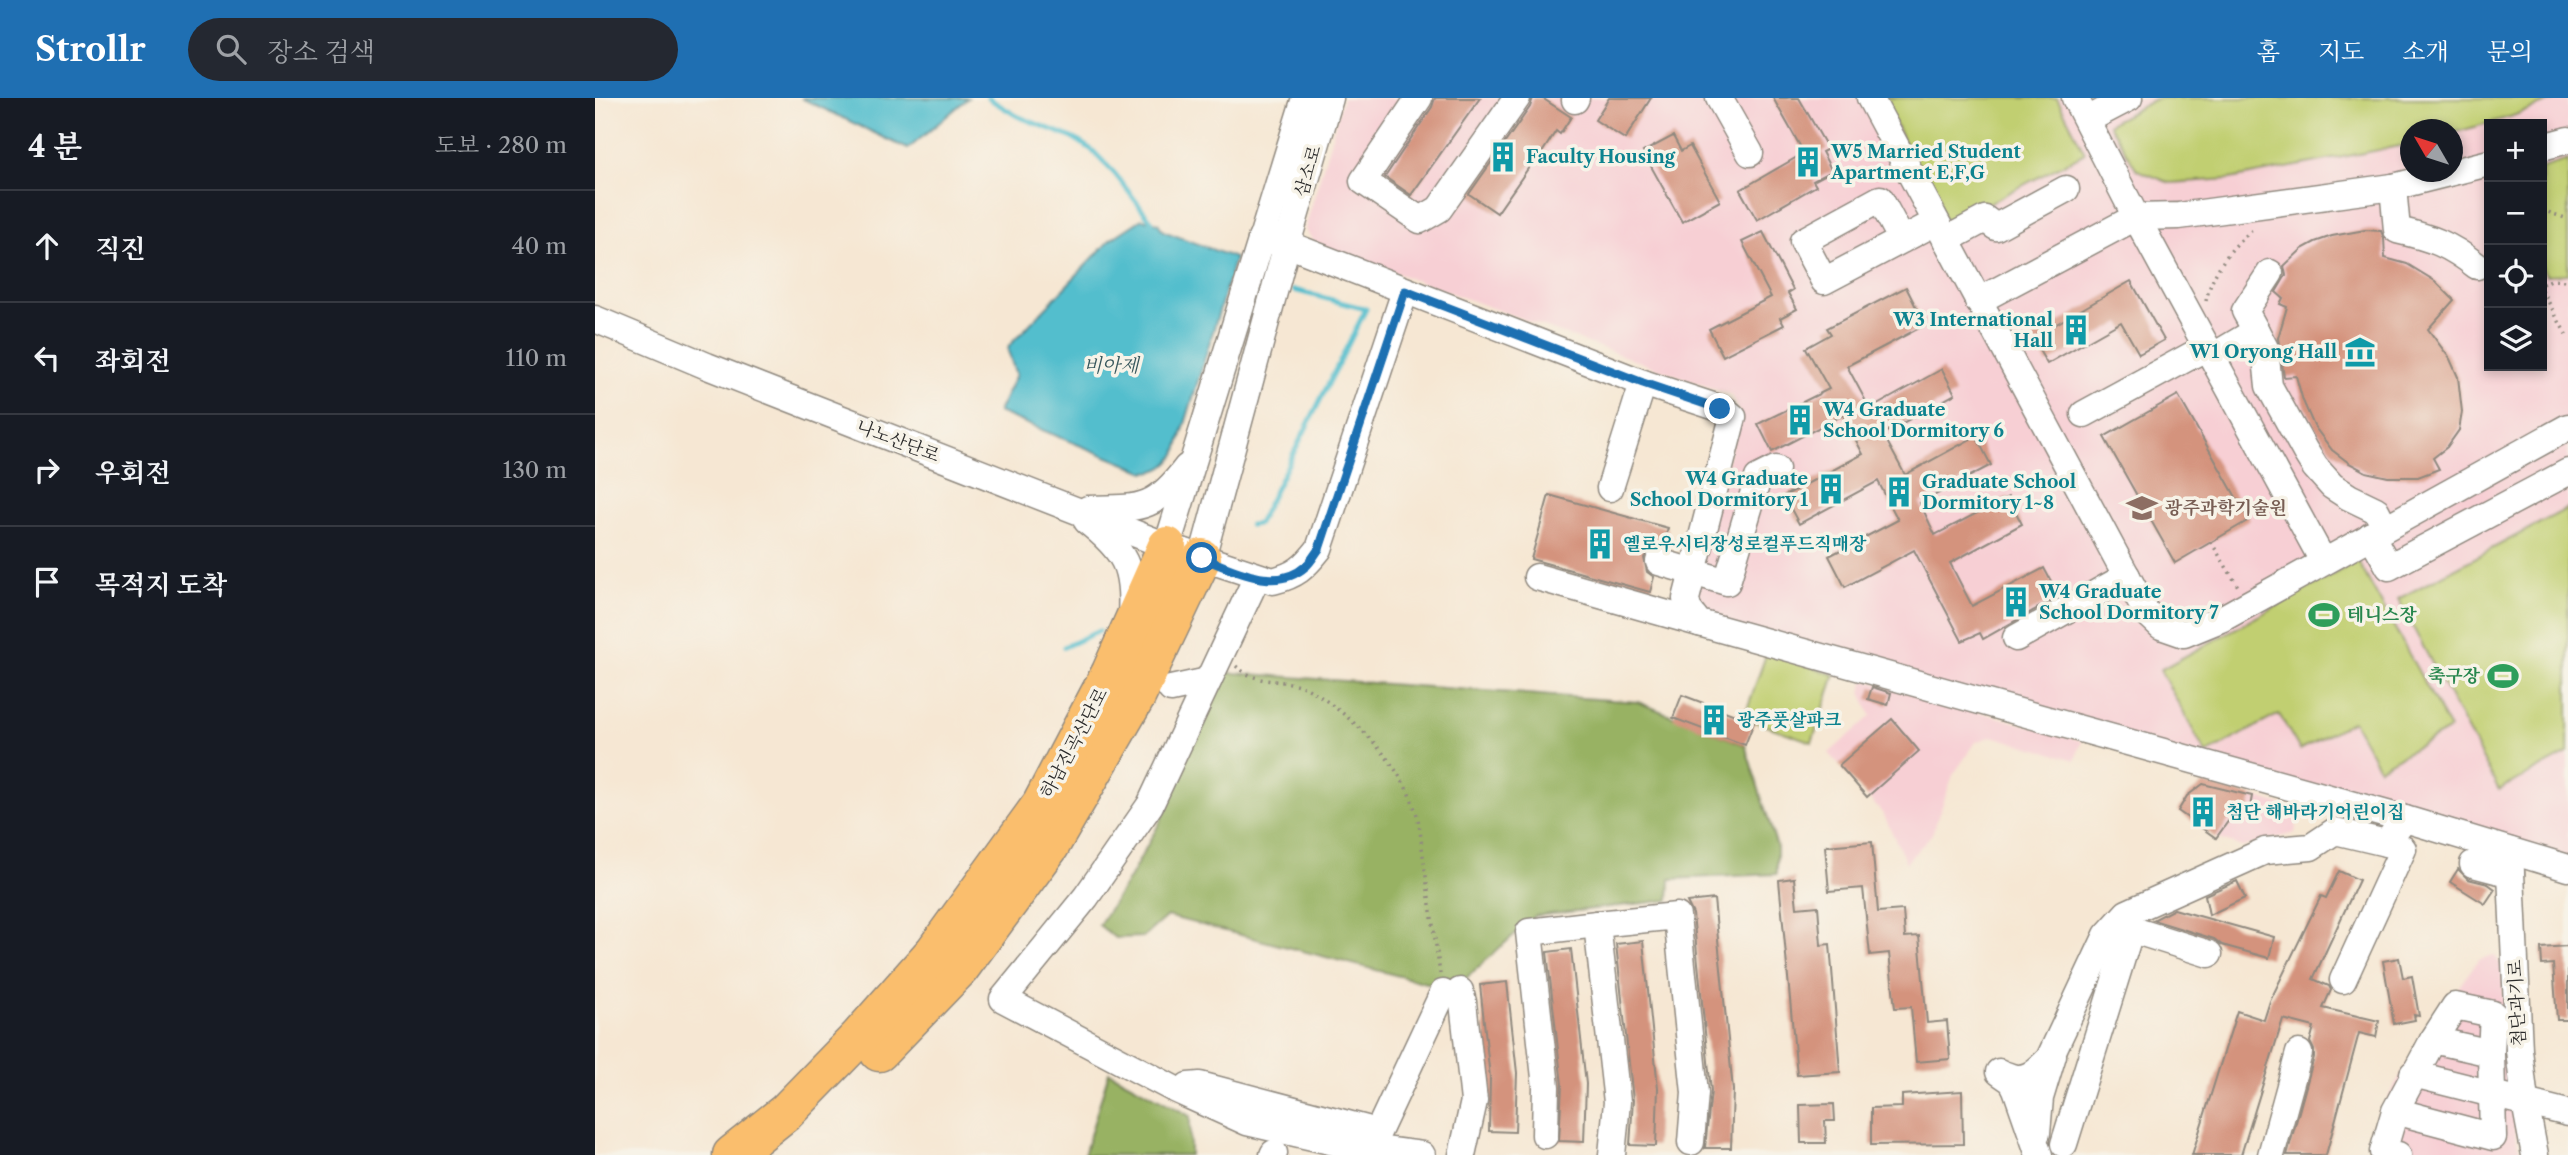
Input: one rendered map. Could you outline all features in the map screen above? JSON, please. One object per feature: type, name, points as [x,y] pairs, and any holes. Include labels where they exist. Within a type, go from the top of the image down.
[{"type":"highway","name":"하남진곡산단로","points":[[732,1155],[786,1112],[859,1037],[936,951],[1041,805],[1111,671],[1130,628],[1185,552]]},
{"type":"highway","name":"하남진곡산단로","points":[[771,1155],[808,1126],[961,968],[1050,846],[1136,697],[1185,552]]},
{"type":"street","name":"삼소로","points":[[1261,239],[1304,98]]},
{"type":"street","name":"삼소로","points":[[1287,244],[1330,98]]},
{"type":"street","points":[[1419,98],[1363,181],[1420,220],[1439,209],[1517,98]]},
{"type":"street","points":[[1720,98],[1750,153]]},
{"type":"street","points":[[1870,98],[2146,611],[2161,626],[2184,634],[2223,618],[2568,427]]},
{"type":"street","points":[[2129,98],[2081,109],[2136,217],[2323,561]]},
{"type":"street","points":[[2547,146],[2568,140]]},
{"type":"street","points":[[1978,301],[2136,217],[2179,216],[2393,187],[2484,164]]},
{"type":"street","points":[[2393,187],[2397,230],[2431,238],[2456,249],[2477,266]]},
{"type":"street","points":[[1902,240],[1985,219],[1996,227],[2066,189]]},
{"type":"street","points":[[1261,239],[1287,244],[1643,383],[1725,410],[1733,417],[1686,599],[1688,609],[1699,623]]},
{"type":"street","name":"하남진곡산단로","points":[[1185,552],[1194,458],[1261,239]]},
{"type":"street","name":"하남진곡산단로","points":[[1185,552],[1287,244]]},
{"type":"street","points":[[2270,273],[2245,311],[2265,348],[2269,386],[2315,467],[2332,486],[2376,510],[2378,531],[2389,567],[2568,472]]},
{"type":"street","points":[[1405,291],[1319,549],[1305,567],[1288,577],[1273,581],[1257,578],[1150,805],[1086,897],[1003,999],[1173,1088],[1259,1126],[1352,1146],[1422,1155]]},
{"type":"street","name":"나노산단로","points":[[595,319],[707,366],[1072,509],[1257,578]]},
{"type":"street","points":[[2084,414],[2256,331]]},
{"type":"street","points":[[1610,488],[1643,383]]},
{"type":"street","points":[[1072,509],[1134,509],[1155,502],[1169,491],[1194,458]]},
{"type":"street","points":[[1659,562],[1727,582],[1758,478],[1776,469]]},
{"type":"street","points":[[1072,509],[1104,534],[1122,553],[1133,589],[1130,628]]},
{"type":"street","points":[[2016,638],[2127,576]]},
{"type":"street","points":[[1537,577],[2405,819],[2511,862]]},
{"type":"street","points":[[1171,689],[1208,681]]},
{"type":"street","points":[[2386,843],[2405,819]]},
{"type":"street","points":[[2064,1144],[2106,1007],[2127,913],[2265,851],[2311,847],[2335,831],[2403,849],[2343,980]]},
{"type":"street","points":[[2473,864],[2511,862],[2568,868]]},
{"type":"street","name":"첨단과기로","points":[[2511,862],[2519,1050],[2535,1155]]},
{"type":"street","points":[[1545,1135],[1546,1087],[1529,932],[1678,916],[1695,1093],[1692,1142]]},
{"type":"street","points":[[1597,924],[1617,1102],[1612,1155]]},
{"type":"street","points":[[2038,1150],[2037,1117],[2053,1053],[2107,935],[2124,927],[2209,954]]},
{"type":"street","points":[[1173,1088],[1201,1084],[1378,1132],[1451,992],[1463,1002],[1474,1101],[1462,1155]]},
{"type":"street","points":[[2079,997],[2106,1007]]},
{"type":"street","points":[[2395,1111],[2493,1146],[2490,1095],[2493,1014],[2455,1006],[2413,1074],[2395,1111],[2383,1152],[2398,1155]]},
{"type":"street","points":[[2433,1040],[2491,1054]]},
{"type":"street","points":[[2038,1150],[2017,1089],[2000,1073],[2015,1079],[2029,1076],[2053,1053]]},
{"type":"street","points":[[2271,1155],[2299,1053]]},
{"type":"street","points":[[2413,1074],[2568,1113]]},
{"type":"path","points":[[2547,213],[2568,219]]},
{"type":"path","points":[[2205,310],[2211,284],[2229,253],[2254,229]]},
{"type":"path","points":[[2547,282],[2568,281]]},
{"type":"path","points":[[2547,298],[2566,329],[2568,338]]},
{"type":"path","points":[[2211,542],[2241,592]]},
{"type":"path","points":[[1221,656],[1254,678],[1300,684],[1318,695],[1378,745],[1398,774],[1416,811],[1451,992]]},
{"type":"shaded area","name":"광주과학기술원","points":[[1343,98],[2568,98],[2568,860],[1704,620],[1690,601],[1740,414],[1731,395],[1322,246],[1312,239],[1305,229]]},
{"type":"shaded area","points":[[1865,680],[2082,741],[2075,760],[1992,736],[1976,742],[1953,775],[1932,834],[1906,863],[1884,815],[1829,753],[1871,716],[1861,692]]},
{"type":"shaded area","points":[[2252,796],[2299,811],[2295,833],[2242,847],[2216,838],[2231,808],[2249,813]]},
{"type":"shaded area","points":[[2494,955],[2502,966],[2515,1133],[2521,1155],[2370,1155],[2383,1106],[2425,1033],[2479,959]]},
{"type":"green space","points":[[1882,98],[2057,98],[2085,153],[1947,225]]},
{"type":"green space","points":[[2158,98],[2560,98],[2503,119],[2484,119],[2484,124],[2463,130],[2463,119],[2400,119],[2400,146],[2230,179],[2170,183],[2137,170],[2109,124]]},
{"type":"green space","points":[[2568,160],[2568,274],[2547,275],[2547,166]]},
{"type":"green space","name":"축구장","points":[[2568,508],[2568,753],[2499,790],[2398,599]]},
{"type":"green space","name":"테니스장","points":[[2358,561],[2450,729],[2379,768],[2353,721],[2300,750],[2279,714],[2206,754],[2160,670]]},
{"type":"green space","points":[[1767,652],[1835,675],[1812,742],[1744,718]]},
{"type":"green space","points":[[1220,672],[1638,702],[1745,745],[1777,847],[1777,874],[1670,879],[1669,900],[1535,916],[1453,990],[1167,916],[1143,937],[1115,938],[1099,925],[1130,877],[1159,824]]},
{"type":"green space","points":[[1109,1072],[1190,1116],[1190,1155],[1084,1155]]},
{"type":"water","points":[[801,98],[968,98],[908,149]]},
{"type":"water","name":"비아제","points":[[1142,219],[1158,223],[1163,231],[1235,258],[1176,454],[1163,467],[1145,472],[998,412],[1016,375],[1008,351],[1009,346],[1110,240]]},
{"type":"building","points":[[1435,98],[1480,98],[1411,195],[1385,177],[1432,107]]},
{"type":"building","name":"Faculty Housing","points":[[1533,98],[1542,98],[1571,117],[1560,134],[1556,131],[1497,213],[1469,194],[1530,107]]},
{"type":"building","points":[[1609,98],[1651,98],[1625,139],[1595,120]]},
{"type":"building","name":"W5 Married Student Apartment E,F,G","points":[[1773,98],[1799,98],[1828,149],[1822,152],[1832,171],[1813,181],[1816,186],[1757,220],[1740,190],[1804,153]]},
{"type":"building","points":[[1673,136],[1681,151],[1690,146],[1720,201],[1682,222],[1643,152]]},
{"type":"building","name":"W1 Oryong Hall","points":[[2365,230],[2381,231],[2385,258],[2407,264],[2435,281],[2454,300],[2428,329],[2450,359],[2458,377],[2462,412],[2459,430],[2447,447],[2433,458],[2439,469],[2418,477],[2388,477],[2366,472],[2349,463],[2332,450],[2314,426],[2296,376],[2284,377],[2278,338],[2287,307],[2280,304],[2283,298],[2276,292],[2286,275],[2284,266],[2302,249],[2315,242]]},
{"type":"building","points":[[1763,232],[1793,290],[1788,293],[1797,309],[1780,318],[1784,325],[1723,356],[1709,329],[1771,297],[1742,242]]},
{"type":"building","name":"W3 International Hall","points":[[2131,281],[2164,340],[2139,354],[2121,322],[2047,364],[2032,338]]},
{"type":"building","points":[[1906,287],[1925,325],[1847,366],[1870,409],[1942,369],[1955,394],[1883,434],[1905,475],[1976,436],[1991,465],[1920,503],[1935,535],[2008,497],[2022,524],[1950,563],[1972,606],[2044,568],[2059,596],[1983,639],[1980,633],[1962,641],[1914,550],[1845,587],[1829,556],[1898,520],[1878,481],[1799,524],[1784,496],[1863,454],[1843,415],[1772,452],[1758,424],[1829,389],[1806,348],[1831,334],[1827,328]]},
{"type":"building","points":[[2178,395],[2249,520],[2175,563],[2104,437]]},
{"type":"building","name":"옐로우시티장성로컬푸드직매장","points":[[1549,495],[1668,528],[1663,547],[1649,550],[1644,558],[1647,572],[1654,577],[1650,592],[1531,559]]},
{"type":"building","points":[[1872,687],[1891,693],[1888,705],[1868,699]]},
{"type":"building","name":"광주풋살파크","points":[[1682,695],[1754,722],[1745,745],[1673,718]]},
{"type":"building","points":[[1892,719],[1919,751],[1867,797],[1839,765]]},
{"type":"building","name":"첨단 해바라기어린이집","points":[[2203,784],[2252,796],[2249,813],[2237,809],[2216,838],[2178,811],[2187,796]]},
{"type":"building","points":[[1872,842],[1878,912],[1903,910],[1905,937],[1919,936],[1927,1023],[1947,1021],[1950,1059],[1916,1062],[1911,1007],[1895,1008],[1889,953],[1870,955],[1863,888],[1829,891],[1825,846]]},
{"type":"building","points":[[2458,869],[2468,879],[2488,884],[2495,889],[2485,904],[2450,882]]},
{"type":"building","points":[[2339,871],[2359,880],[2313,979],[2329,986],[2331,990],[2323,1008],[2379,1021],[2376,1037],[2359,1033],[2326,1155],[2287,1155],[2314,1057],[2310,1042],[2314,1027],[2283,1019],[2241,1155],[2192,1155],[2237,1011],[2264,1020],[2270,1001],[2321,896],[2326,898]]},
{"type":"building","points":[[1794,878],[1797,908],[1818,906],[1821,945],[1830,944],[1840,1072],[1797,1075],[1779,880]]},
{"type":"building","points":[[2237,881],[2245,898],[2209,915],[2205,895]]},
{"type":"building","points":[[1714,899],[1733,1090],[1731,1148],[1705,1148],[1711,1091],[1693,914],[1687,902]]},
{"type":"building","points":[[2174,909],[2274,937],[2269,958],[2222,945],[2214,939],[2153,920]]},
{"type":"building","points":[[1643,941],[1658,1088],[1656,1146],[1630,1145],[1633,1100],[1616,944]]},
{"type":"building","points":[[2568,946],[2568,1020],[2557,1020],[2553,964],[2542,965],[2541,948]]},
{"type":"building","points":[[1571,949],[1586,1084],[1584,1142],[1559,1141],[1562,1085],[1547,952]]},
{"type":"building","points":[[2399,958],[2403,978],[2412,976],[2419,1016],[2414,1015],[2415,1020],[2394,1024],[2383,961]]},
{"type":"building","points":[[1507,982],[1517,1073],[1515,1132],[1489,1131],[1490,1077],[1480,985]]},
{"type":"building","points":[[1962,1091],[1963,1144],[1871,1145],[1871,1108],[1902,1107],[1902,1095]]},
{"type":"building","points":[[1834,1104],[1835,1121],[1825,1121],[1826,1143],[1801,1143],[1800,1105]]},
{"type":"waterway","points":[[988,98],[1017,116],[1075,139],[1092,150],[1115,174],[1152,222]]},
{"type":"waterway","points":[[1227,277],[1241,279]]},
{"type":"waterway","points":[[1250,525],[1258,524],[1366,309],[1294,290]]},
{"type":"waterway","points":[[1064,647],[1099,631]]},
{"type":"place","name":"Faculty Housing","points":[[1503,157]]},
{"type":"place","name":"W5 Married Student Apartment E,F,G","points":[[1808,162]]},
{"type":"place","name":"W3 International Hall","points":[[2076,330]]},
{"type":"place","name":"W1 Oryong Hall","points":[[2360,352]]},
{"type":"place","name":"W4 Graduate School Dormitory 6","points":[[1800,420]]},
{"type":"place","name":"W4 Graduate School Dormitory 1","points":[[1831,489]]},
{"type":"place","name":"Graduate School Dormitory 1~8","points":[[1899,492]]},
{"type":"place","name":"광주과학기술원","points":[[2142,508]]},
{"type":"place","name":"옐로우시티장성로컬푸드직매장","points":[[1600,544]]},
{"type":"place","name":"W4 Graduate School Dormitory 7","points":[[2016,602]]},
{"type":"place","name":"테니스장","points":[[2324,615]]},
{"type":"place","name":"축구장","points":[[2503,676]]},
{"type":"place","name":"광주풋살파크","points":[[1714,720]]},
{"type":"place","name":"첨단 해바라기어린이집","points":[[2203,812]]},
{"type":"route","points":[[1202,558],[1273,581],[1288,577],[1305,567],[1319,549],[1405,291],[1643,383],[1720,409]]}]
